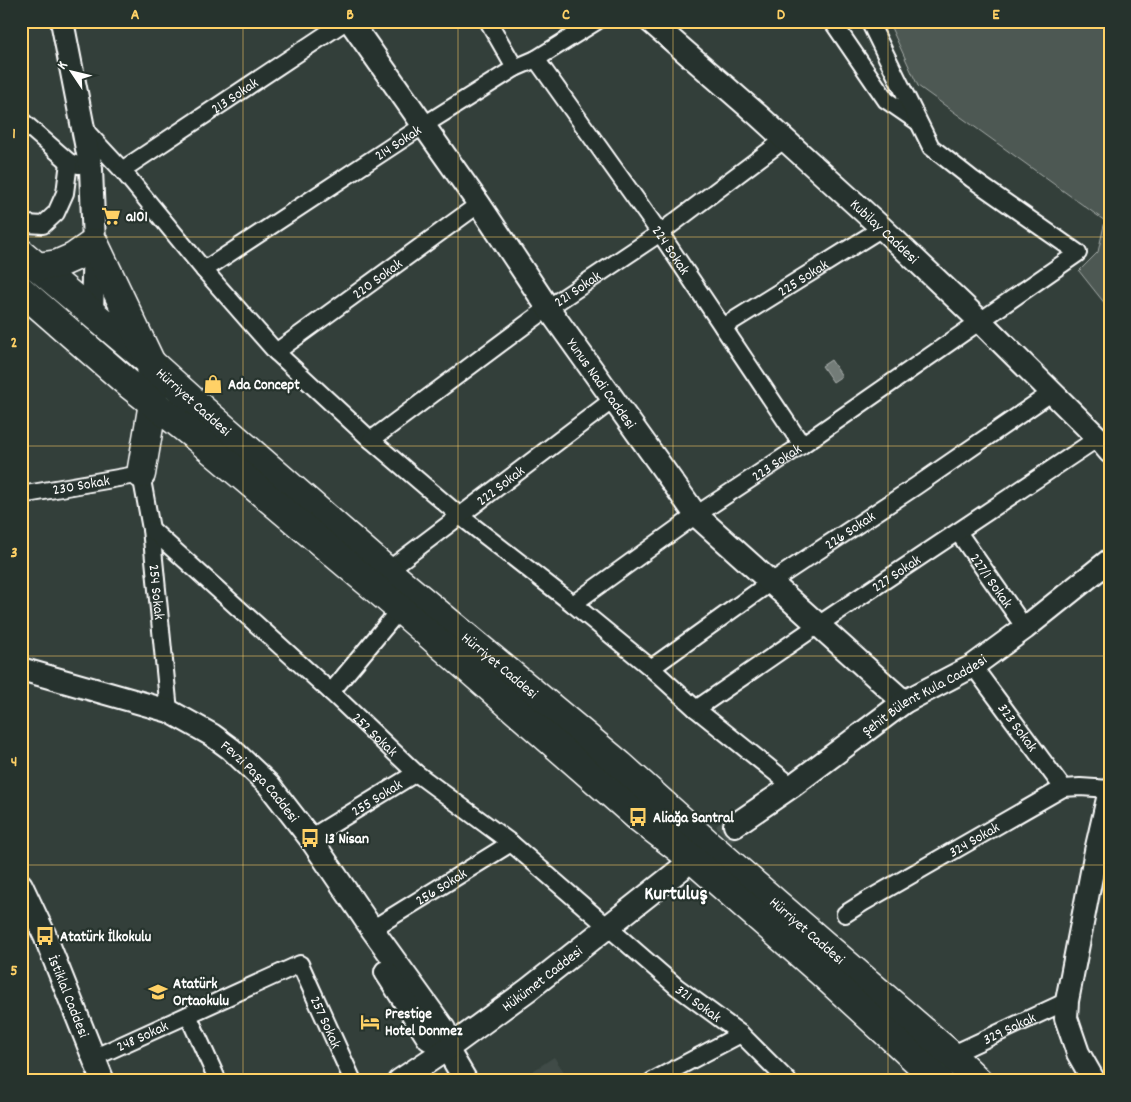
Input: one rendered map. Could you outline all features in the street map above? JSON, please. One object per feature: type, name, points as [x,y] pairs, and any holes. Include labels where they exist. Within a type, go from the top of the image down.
[{"type":"highway","points":[[29,260],[58,264],[94,243],[151,363],[153,403],[141,474]]},
{"type":"highway","name":"Hürriyet Caddesi","points":[[29,260],[151,363],[202,410],[387,571],[620,765],[722,857],[977,1079]]},
{"type":"highway","name":"Hürriyet Caddesi","points":[[21,290],[130,385],[196,437],[400,609],[638,817],[690,857],[822,972],[939,1081]]},
{"type":"highway","points":[[88,348],[92,313]]},
{"type":"highway","points":[[130,385],[141,474]]},
{"type":"highway","points":[[141,474],[152,456],[168,442],[174,438],[196,437]]},
{"type":"street","name":"Yunus Nadi Caddesi","points":[[348,21],[424,125],[548,308],[696,515],[904,702]]},
{"type":"street","name":"213 Sokak","points":[[122,170],[348,21]]},
{"type":"street","points":[[488,21],[515,68]]},
{"type":"street","name":"214 Sokak","points":[[204,270],[424,125],[515,68],[536,59],[597,21]]},
{"type":"street","points":[[832,21],[886,100],[920,123]]},
{"type":"street","points":[[869,21],[920,123]]},
{"type":"street","points":[[66,23],[82,128],[91,169],[94,243],[92,313]]},
{"type":"street","name":"Kubilay Caddesi","points":[[655,23],[882,228],[980,321],[1104,445]]},
{"type":"street","name":"224 Sokak","points":[[536,59],[660,233],[802,445]]},
{"type":"street","points":[[21,120],[69,162],[91,169]]},
{"type":"street","name":"223 Sokak","points":[[573,604],[696,515],[802,445],[1078,253],[972,179],[931,147],[920,123]]},
{"type":"street","points":[[82,128],[122,170],[204,270],[276,352],[371,440],[460,516],[573,604],[651,668],[696,709],[792,786]]},
{"type":"street","name":"221 Sokak","points":[[371,440],[548,308],[660,233],[785,139]]},
{"type":"street","points":[[21,220],[27,224],[43,225],[56,213],[65,193],[69,162]]},
{"type":"street","name":"220 Sokak","points":[[276,352],[479,204]]},
{"type":"street","name":"225 Sokak","points":[[723,327],[882,228]]},
{"type":"street","name":"226 Sokak","points":[[651,668],[771,582],[916,486],[1051,393]]},
{"type":"street","name":"222 Sokak","points":[[387,571],[614,399]]},
{"type":"street","name":"227 Sokak","points":[[696,709],[958,532],[1104,445]]},
{"type":"street","name":"230 Sokak","points":[[21,495],[141,474]]},
{"type":"street","name":"254 Sokak","points":[[141,474],[151,529],[167,717]]},
{"type":"street","name":"252 Sokak","points":[[151,529],[331,692],[416,773],[510,843],[608,927]]},
{"type":"street","name":"227/1 Sokak","points":[[958,532],[1025,628]]},
{"type":"street","name":"Şehit Bülent Kula Caddesi","points":[[735,824],[792,786],[904,702],[973,666],[1025,628],[1110,560]]},
{"type":"street","points":[[331,692],[400,609]]},
{"type":"street","name":"323 Sokak","points":[[973,666],[1063,788]]},
{"type":"street","name":"Fevzi Paşa Caddesi","points":[[21,669],[167,717],[212,735],[231,749],[269,785],[310,838],[372,929],[444,1029],[447,1049],[466,1081]]},
{"type":"street","name":"Fevzi Paşa Caddesi","points":[[21,681],[167,717],[226,759],[263,793],[305,847],[429,1039],[447,1049]]},
{"type":"street","name":"255 Sokak","points":[[310,838],[416,773]]},
{"type":"street","name":"324 Sokak","points":[[845,914],[1063,788],[1110,789]]},
{"type":"street","points":[[1094,1081],[1078,1053],[1066,1018],[1096,850],[1106,826],[1110,789]]},
{"type":"street","name":"256 Sokak","points":[[372,929],[510,843]]},
{"type":"street","name":"Hükümet Caddesi","points":[[398,1081],[447,1049],[529,989],[681,869]]},
{"type":"street","name":"İstiklal Caddesi","points":[[21,885],[45,936],[103,1081]]},
{"type":"street","name":"İstiklal Caddesi","points":[[21,919],[90,1081]]},
{"type":"street","name":"321 Sokak","points":[[608,927],[677,987],[741,1034],[788,1081]]},
{"type":"street","name":"248 Sokak","points":[[93,1058],[300,964]]},
{"type":"street","name":"257 Sokak","points":[[300,964],[353,1081]]},
{"type":"street","name":"329 Sokak","points":[[951,1055],[1068,1001]]},
{"type":"street","points":[[188,1015],[218,1081]]},
{"type":"street","points":[[652,1081],[741,1034]]},
{"type":"shaded area","points":[[888,21],[1110,21],[1110,310],[1079,271],[1098,252],[1105,221],[918,86]]},
{"type":"shaded area","points":[[831,360],[842,376],[833,382],[822,366]]},
{"type":"shaded area","points":[[554,1057],[570,1081],[518,1081]]},
{"type":"tunnel","points":[[697,855],[735,825]]},
{"type":"place","name":"a101","points":[[111,216]]},
{"type":"place","name":"Ada Concept","points":[[213,384]]},
{"type":"place","name":"Aliağa Santral","points":[[638,817]]},
{"type":"place","name":"13 Nisan","points":[[310,838]]},
{"type":"place","name":"Atatürk İlkokulu","points":[[45,936]]},
{"type":"place","name":"Atatürk Ortaokulu","points":[[158,992]]},
{"type":"place","name":"Prestige Hotel Donmez","points":[[370,1022]]},
{"type":"district","name":"Kurtuluş","points":[[676,892]]}]
